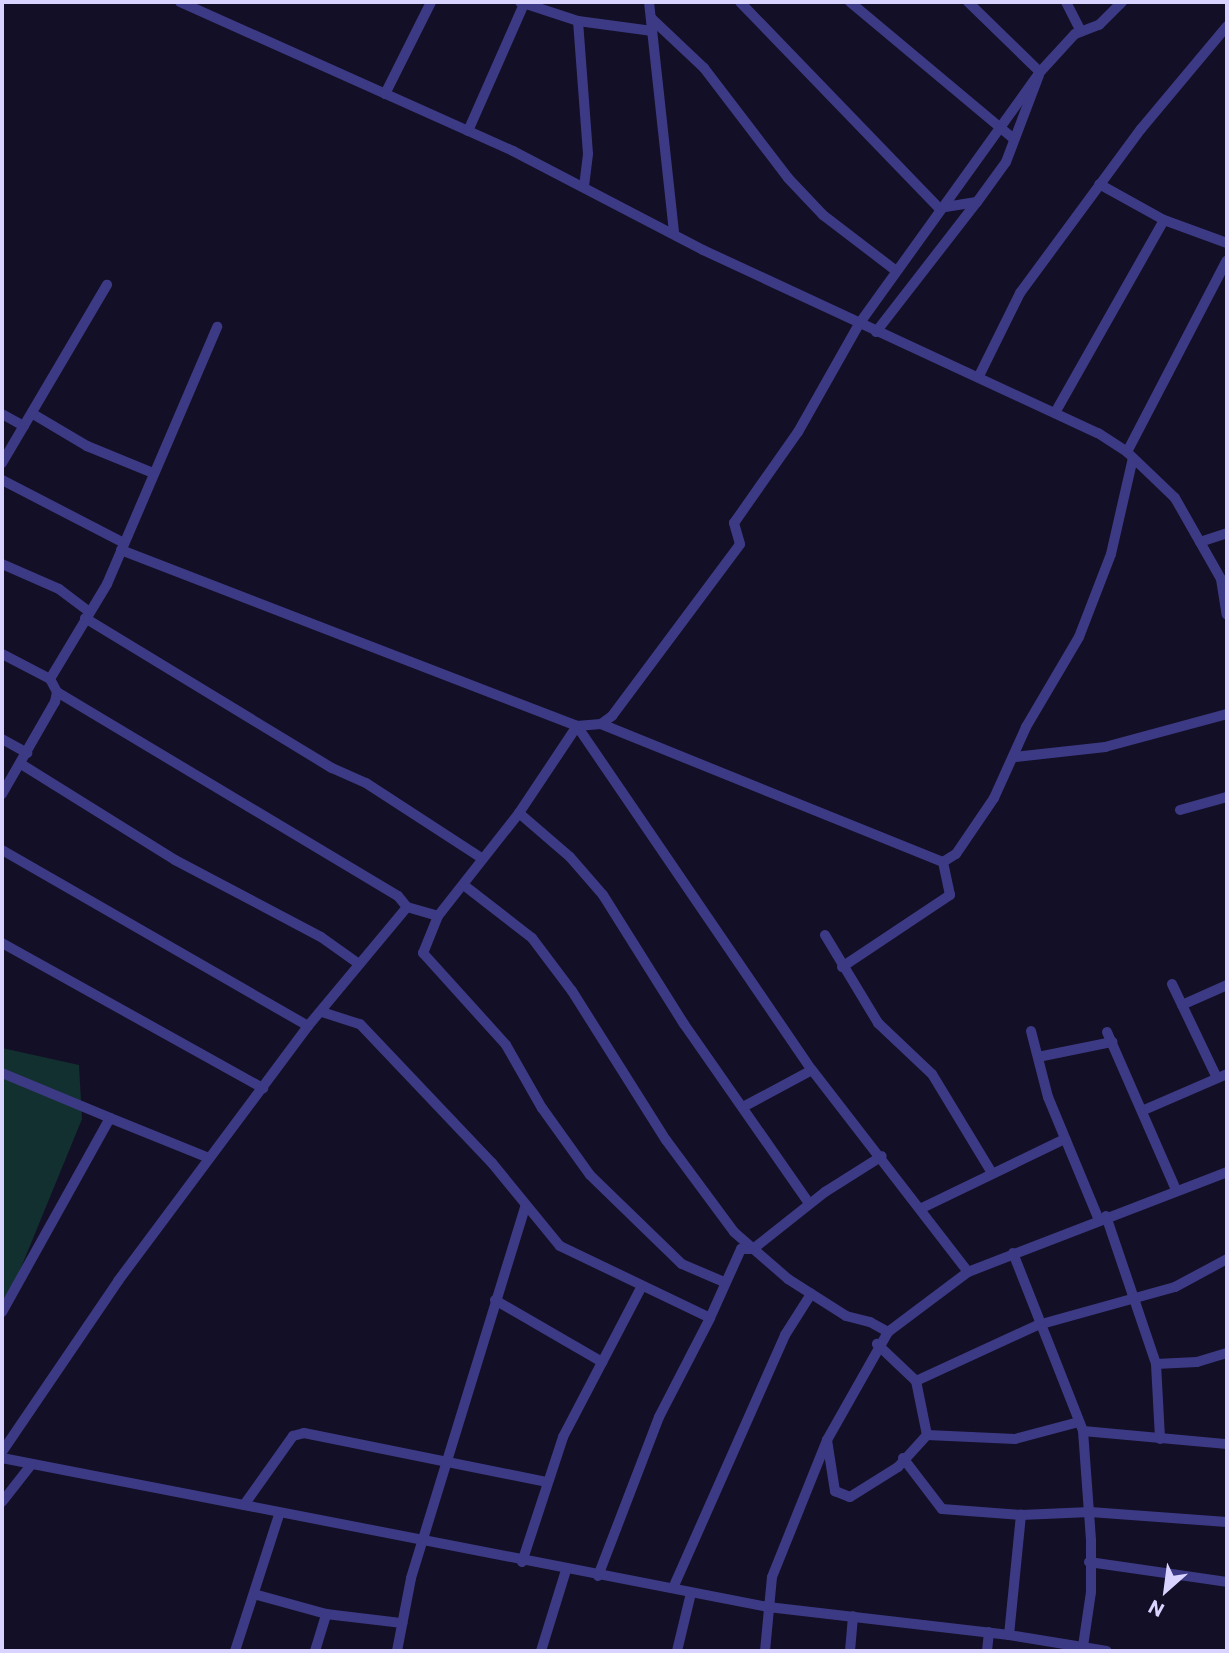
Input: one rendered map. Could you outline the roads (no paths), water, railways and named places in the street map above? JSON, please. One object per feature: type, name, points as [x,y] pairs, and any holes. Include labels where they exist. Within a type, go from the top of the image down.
[{"type":"street","points":[[180,2],[468,131],[859,324],[1056,411],[1130,455],[1175,498],[1221,579],[1227,615]]},
{"type":"street","points":[[385,94],[431,2]]},
{"type":"street","points":[[649,2],[674,234]]},
{"type":"street","points":[[740,2],[939,208]]},
{"type":"street","points":[[850,2],[1014,139]]},
{"type":"street","points":[[968,2],[1040,72]]},
{"type":"street","points":[[1066,2],[1080,30]]},
{"type":"street","points":[[601,724],[612,716],[740,544],[734,523],[798,432],[859,324],[998,125],[1040,72],[1080,30],[1098,25],[1122,2]]},
{"type":"street","points":[[468,131],[522,3],[578,21],[652,31]]},
{"type":"street","points":[[651,18],[704,68],[788,178],[823,215],[895,270]]},
{"type":"street","points":[[578,21],[588,154],[584,186]]},
{"type":"street","points":[[979,376],[1020,293],[1099,184],[1227,26]]},
{"type":"street","points":[[876,332],[1006,162],[1034,99],[1040,72]]},
{"type":"street","points":[[1099,184],[1164,220],[1227,243]]},
{"type":"street","points":[[939,208],[977,202]]},
{"type":"street","points":[[1056,411],[1164,220]]},
{"type":"street","points":[[943,862],[956,854],[1015,757],[1026,727],[1079,637],[1111,554],[1130,455],[1227,260]]},
{"type":"street","points":[[2,463],[107,285]]},
{"type":"street","points":[[50,679],[123,547],[217,327]]},
{"type":"street","points":[[2,414],[24,426]]},
{"type":"street","points":[[33,414],[87,446],[153,473]]},
{"type":"street","points":[[2,480],[123,547],[577,726],[601,724],[943,862]]},
{"type":"street","points":[[1200,542],[1227,533]]},
{"type":"street","points":[[2,564],[59,589],[87,615],[332,768],[366,783],[480,857]]},
{"type":"street","points":[[2,653],[50,679],[57,692],[398,896],[407,907],[438,916]]},
{"type":"street","points":[[2,794],[22,764],[57,692]]},
{"type":"street","points":[[1015,757],[1105,747],[1227,714]]},
{"type":"street","points":[[577,726],[519,813],[480,857],[465,886],[438,916],[423,953],[506,1045],[542,1108],[590,1175],[682,1265],[724,1282]]},
{"type":"street","points":[[577,726],[812,1070],[882,1156],[968,1272]]},
{"type":"street","points":[[2,739],[27,753]]},
{"type":"street","points":[[22,764],[175,860],[321,937],[359,964]]},
{"type":"street","points":[[1180,810],[1227,797]]},
{"type":"street","points":[[519,813],[570,857],[603,895],[684,1024],[809,1203]]},
{"type":"street","points":[[2,850],[308,1026]]},
{"type":"street","points":[[842,967],[950,895],[943,862]]},
{"type":"street","points":[[465,886],[532,938],[572,991],[673,1150],[734,1232],[811,1294],[846,1316],[870,1322],[888,1332]]},
{"type":"street","points":[[2,1452],[209,1158],[308,1026],[407,907]]},
{"type":"street","points":[[825,935],[878,1023],[932,1074],[992,1173]]},
{"type":"street","points":[[2,943],[102,1002],[195,1046],[263,1088]]},
{"type":"street","points":[[1144,1110],[1222,1076],[1172,984]]},
{"type":"street","points":[[1182,1005],[1227,985]]},
{"type":"street","points":[[322,1012],[360,1024],[566,1251],[710,1318]]},
{"type":"street","points":[[1031,1031],[1065,1139],[1102,1217],[1135,1297],[1156,1364],[1160,1439]]},
{"type":"street","points":[[1038,1057],[1109,1037],[1144,1110],[1175,1191]]},
{"type":"street","points":[[743,1107],[812,1070]]},
{"type":"street","points":[[2,1073],[209,1158]]},
{"type":"street","points":[[2,1312],[110,1118]]},
{"type":"street","points":[[922,1208],[1065,1139]]},
{"type":"street","points":[[598,1576],[659,1417],[710,1318],[741,1249],[753,1248],[809,1203],[882,1156]]},
{"type":"street","points":[[765,1651],[772,1577],[827,1440],[850,1406],[877,1344],[888,1332],[968,1272],[1102,1217],[1227,1172]]},
{"type":"street","points":[[397,1651],[421,1543],[526,1205]]},
{"type":"street","points":[[1013,1253],[1038,1325],[1081,1426],[1090,1512],[1091,1592],[1083,1646]]},
{"type":"street","points":[[916,1381],[1038,1325],[1185,1283],[1227,1259]]},
{"type":"street","points":[[522,1562],[546,1482],[563,1437],[641,1288]]},
{"type":"street","points":[[673,1588],[785,1335],[811,1294]]},
{"type":"street","points":[[495,1300],[602,1362]]},
{"type":"street","points":[[877,1344],[916,1381],[927,1435]]},
{"type":"street","points":[[1156,1364],[1197,1362],[1227,1353]]},
{"type":"street","points":[[827,1440],[835,1491],[850,1497],[898,1467],[903,1458],[927,1435],[1015,1439],[1081,1426],[1160,1439],[1227,1444]]},
{"type":"street","points":[[244,1505],[293,1436],[304,1433],[546,1482]]},
{"type":"street","points":[[2,1458],[421,1543],[768,1607],[989,1632],[1106,1651]]},
{"type":"street","points":[[903,1458],[942,1509],[1021,1515],[1090,1512],[1227,1522]]},
{"type":"street","points":[[2,1502],[31,1465]]},
{"type":"street","points":[[235,1651],[279,1515]]},
{"type":"street","points":[[1009,1635],[1021,1515]]},
{"type":"street","points":[[1089,1562],[1227,1583]]},
{"type":"street","points":[[541,1651],[566,1570]]},
{"type":"street","points":[[677,1651],[691,1593]]},
{"type":"street","points":[[254,1594],[326,1614],[402,1623]]},
{"type":"street","points":[[316,1651],[326,1614]]},
{"type":"street","points":[[850,1651],[853,1616]]},
{"type":"street","points":[[987,1651],[989,1632]]}]
